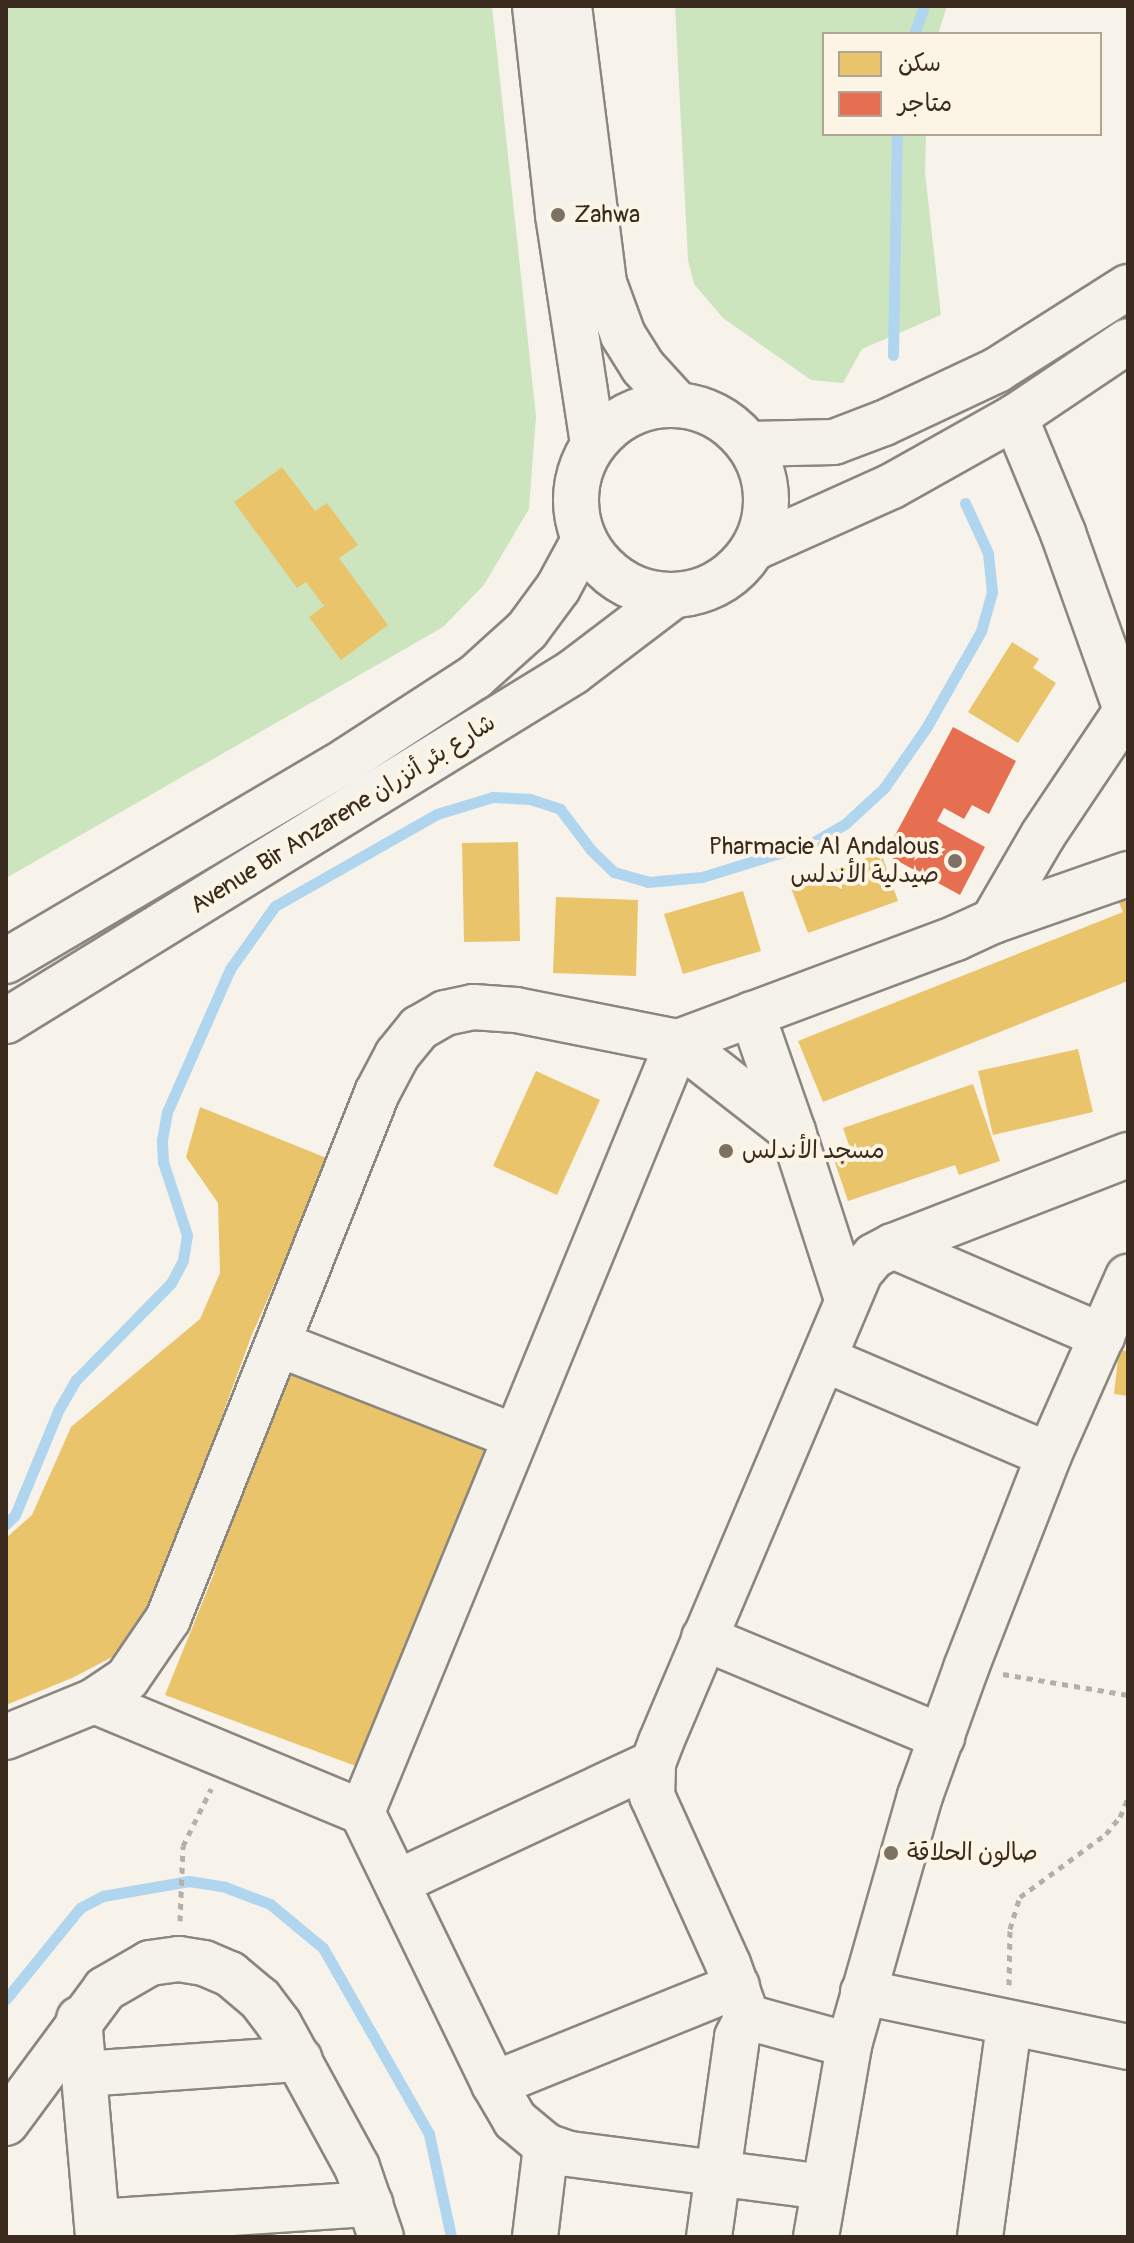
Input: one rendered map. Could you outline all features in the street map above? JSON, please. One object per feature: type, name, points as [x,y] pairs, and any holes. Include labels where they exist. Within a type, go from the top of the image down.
[{"type":"street","points":[[535,6],[558,215],[593,443]]},
{"type":"street","points":[[569,6],[604,283],[623,335],[643,367],[677,404]]},
{"type":"street","points":[[750,444],[834,442],[884,423],[997,370],[1128,287]]},
{"type":"street","points":[[754,548],[881,492],[1015,417],[1128,341]]},
{"type":"street","points":[[677,404],[705,410],[730,424],[750,444],[762,469],[768,496],[765,523],[754,548],[739,568],[720,583],[697,592],[673,596],[645,592],[620,581],[599,563],[584,540],[576,515],[576,490],[581,465],[593,443],[616,420],[645,407],[677,404]]},
{"type":"street","points":[[993,921],[1043,835],[1127,713],[1063,533],[1015,417]]},
{"type":"street","name":"Avenue Bir Anzarene شارع بئر أنزران","points":[[6,961],[347,760],[475,677],[527,630],[558,588],[584,540]]},
{"type":"street","name":"Avenue Bir Anzarene شارع بئر أنزران","points":[[6,1021],[573,672],[673,596]]},
{"type":"street","points":[[362,1812],[678,1042],[993,921],[1128,874]]},
{"type":"street","points":[[6,1737],[94,1701],[127,1679],[168,1619],[377,1093],[397,1055],[419,1028],[445,1013],[473,1007],[516,1010],[678,1042],[793,1132]]},
{"type":"street","points":[[752,1014],[847,1299]]},
{"type":"street","points":[[709,2237],[742,2001],[658,1814],[652,1796],[653,1763],[704,1638],[826,1360],[860,1272],[874,1256],[893,1246],[1128,1155]]},
{"type":"street","points":[[893,1246],[1102,1336]]},
{"type":"street","points":[[816,2237],[849,2045],[920,1796],[1049,1455],[1128,1277]]},
{"type":"street","points":[[278,1344],[514,1436]]},
{"type":"street","points":[[826,1360],[1049,1455]]},
{"type":"street","points":[[704,1638],[942,1737]]},
{"type":"street","points":[[94,1701],[362,1812],[494,2084],[515,2120],[546,2146],[569,2154],[824,2187]]},
{"type":"street","points":[[398,1882],[653,1763]]},
{"type":"street","points":[[6,2123],[79,2019],[105,1989],[150,1963],[179,1959],[204,1963],[230,1974],[260,1999],[299,2059],[357,2167],[376,2221],[97,2229],[79,2019]]},
{"type":"street","points":[[863,1992],[1128,2047]]},
{"type":"street","points":[[494,2084],[742,2001],[849,2045]]},
{"type":"street","points":[[980,2237],[1009,2024]]},
{"type":"street","points":[[84,2074],[299,2059]]},
{"type":"street","points":[[535,2237],[546,2146]]},
{"type":"path","points":[[966,1668],[1128,1695]]},
{"type":"path","points":[[180,1920],[183,1846],[227,1756]]},
{"type":"path","points":[[1009,2024],[1010,1929],[1020,1897],[1106,1834],[1120,1817],[1128,1798]]},
{"type":"green space","points":[[6,6],[492,6],[536,416],[529,509],[484,585],[443,627],[6,878]]},
{"type":"green space","points":[[675,6],[947,6],[939,32],[822,32],[822,136],[926,136],[925,172],[941,315],[862,349],[843,383],[811,380],[723,318],[694,284],[688,260]]},
{"type":"building: سكن","points":[[282,467],[315,511],[327,503],[358,545],[339,558],[388,625],[341,660],[309,617],[324,606],[306,582],[297,588],[234,502]]},
{"type":"building: سكن","points":[[1012,642],[1039,659],[1033,668],[1056,683],[1018,743],[968,712]]},
{"type":"building: سكن","points":[[518,842],[520,941],[464,942],[462,843]]},
{"type":"building: سكن","points":[[881,853],[898,901],[808,933],[790,885]]},
{"type":"building: سكن","points":[[743,891],[761,951],[683,974],[664,914]]},
{"type":"building: سكن","points":[[1128,892],[1128,981],[823,1102],[798,1041],[1123,912],[1116,896]]},
{"type":"building: سكن","points":[[556,897],[638,900],[636,976],[553,973]]},
{"type":"building: سكن","points":[[1078,1049],[1093,1112],[993,1135],[978,1071]]},
{"type":"building: سكن","points":[[536,1071],[600,1100],[557,1195],[493,1166]]},
{"type":"building: سكن","points":[[973,1084],[1000,1161],[959,1175],[955,1165],[848,1201],[832,1154],[850,1148],[843,1128]]},
{"type":"building: سكن","points":[[200,1107],[329,1159],[251,1337],[139,1643],[72,1678],[6,1705],[6,1538],[32,1515],[71,1427],[200,1319],[220,1273],[218,1203],[186,1157]]},
{"type":"building: سكن","points":[[1119,1350],[1128,1351],[1128,1396],[1114,1394]]},
{"type":"building: سكن","points":[[293,1367],[490,1453],[361,1768],[165,1695],[213,1576],[242,1480]]},
{"type":"building: متاجر","points":[[953,727],[1016,761],[989,814],[972,805],[964,819],[944,808],[937,821],[985,847],[960,895],[885,854]]},
{"type":"waterway","points":[[915,32],[924,6]]},
{"type":"waterway","points":[[893,355],[897,136]]},
{"type":"waterway","points":[[6,1524],[15,1515],[59,1409],[76,1380],[171,1283],[183,1260],[187,1235],[163,1162],[162,1140],[167,1112],[230,969],[275,906],[437,814],[493,797],[530,799],[560,809],[591,850],[614,872],[648,882],[702,877],[812,843],[845,824],[884,788],[926,728],[981,631],[992,592],[988,553],[965,503]]},
{"type":"waterway","points":[[6,1999],[80,1908],[103,1896],[189,1881],[225,1887],[270,1904],[323,1948],[429,2134],[451,2237]]},
{"type":"place","name":"Zahwa","points":[[558,215]]},
{"type":"place","name":"Pharmacie Al Andalous صيدلية الأندلس","points":[[955,861]]},
{"type":"place","name":"مسجد الأندلس","points":[[726,1151]]},
{"type":"place","name":"صالون الحلاقة","points":[[891,1853]]}]
